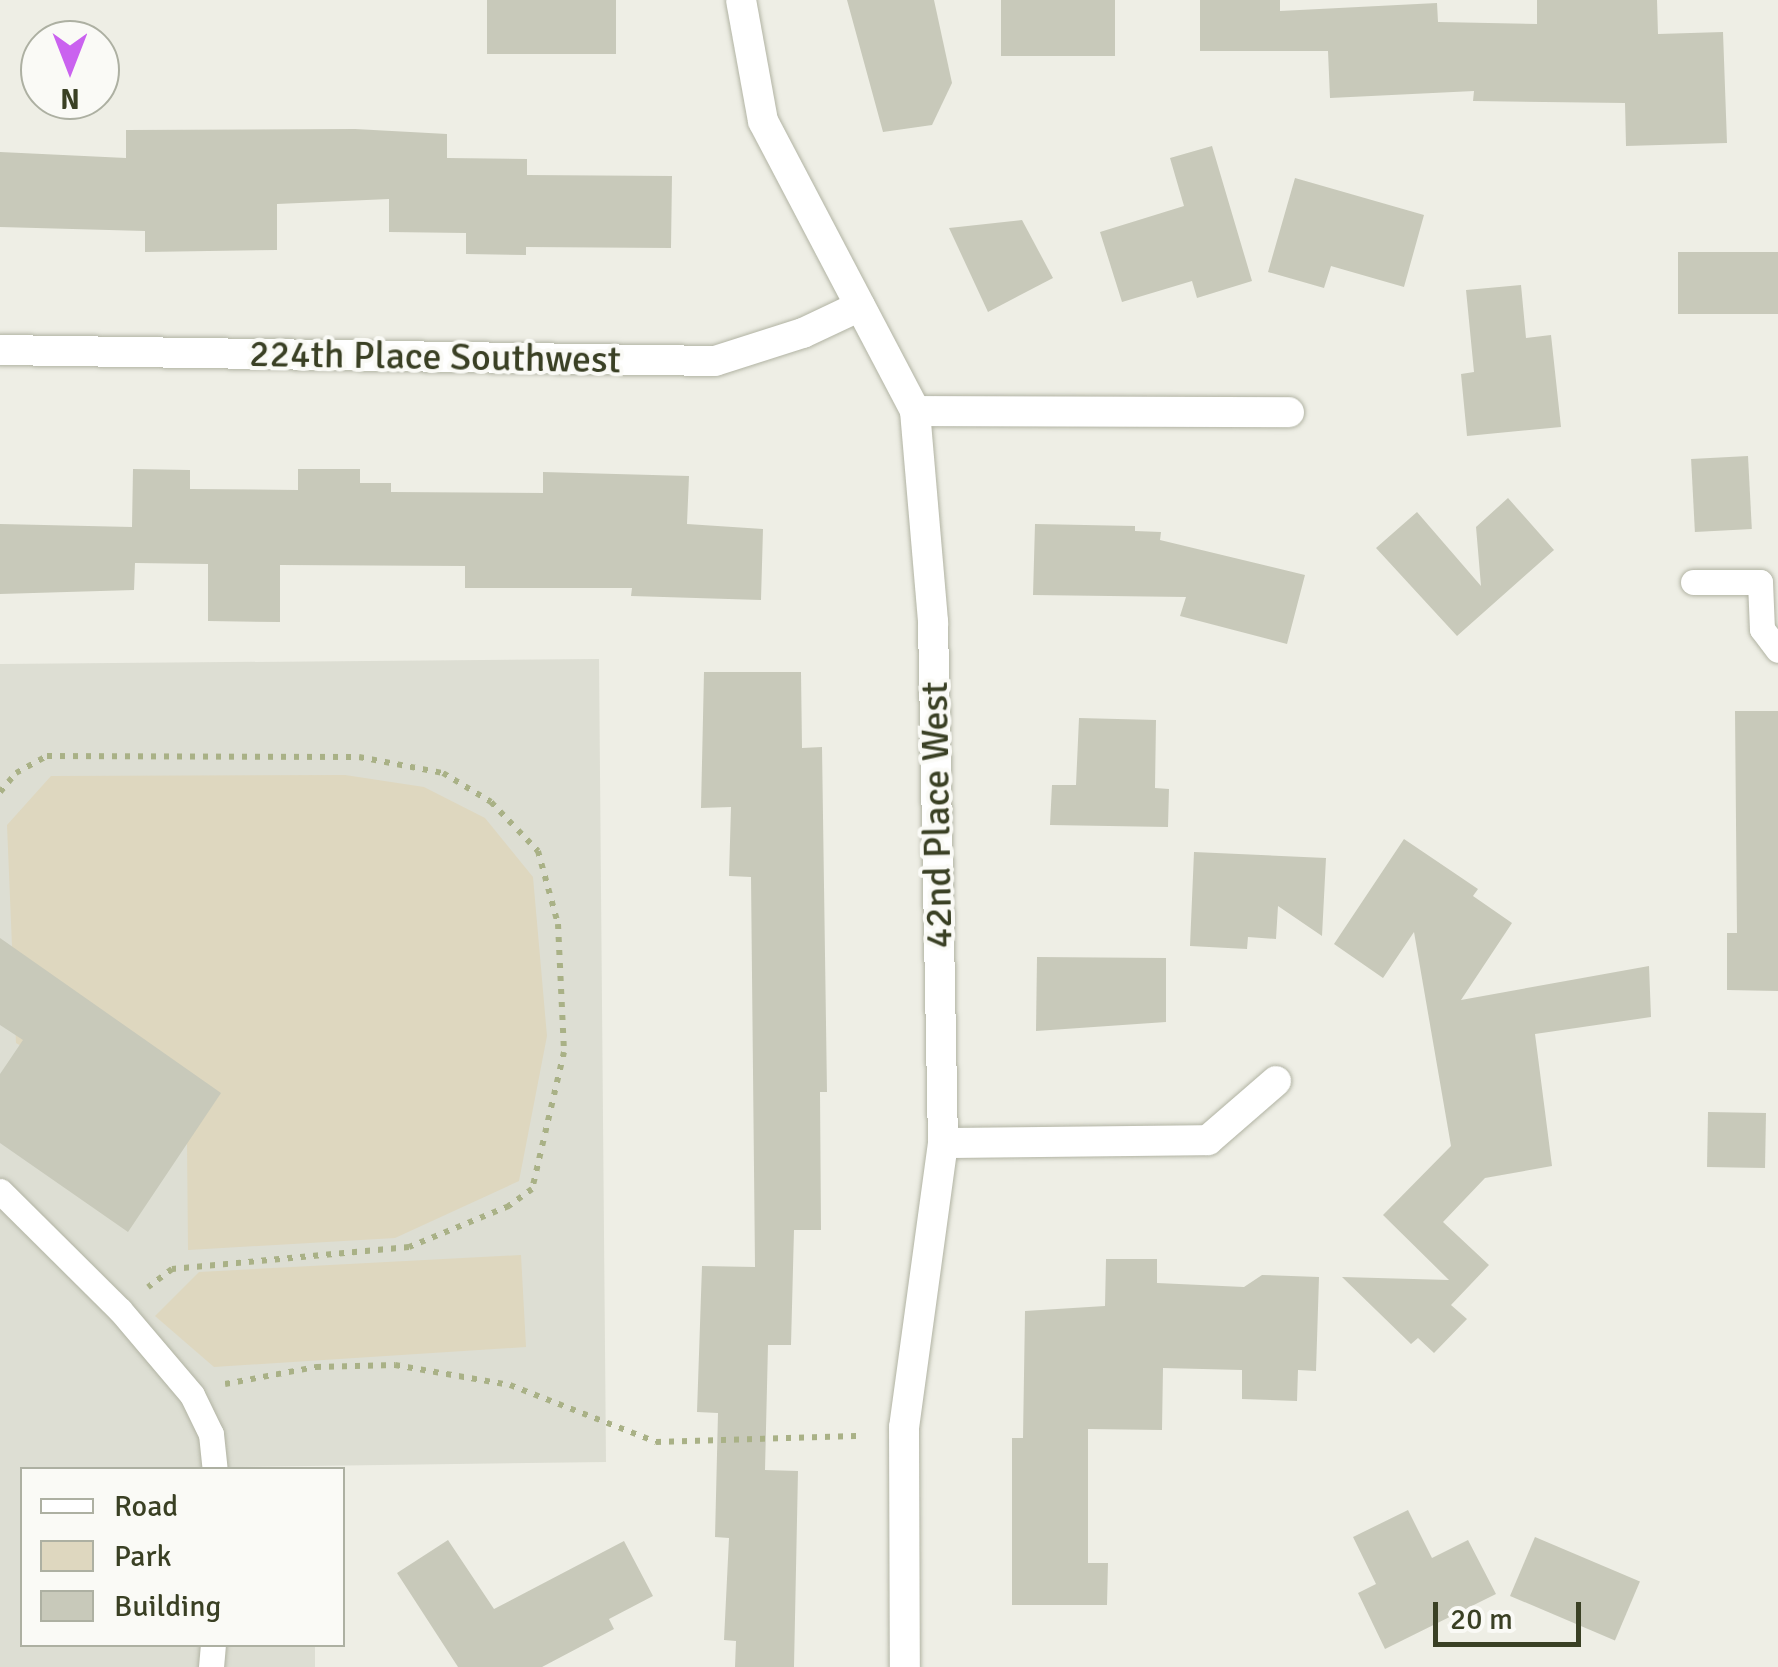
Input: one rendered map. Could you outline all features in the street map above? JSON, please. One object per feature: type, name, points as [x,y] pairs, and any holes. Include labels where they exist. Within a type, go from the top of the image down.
[{"type":"street","name":"42nd Place West","points":[[741,0],[762,121],[915,411],[933,622],[943,1143],[904,1427],[905,1667]]},
{"type":"street","name":"224th Place Southwest","points":[[0,350],[716,360],[803,334],[860,306]]},
{"type":"street","points":[[915,411],[1289,412]]},
{"type":"street","points":[[943,1143],[1208,1140],[1276,1081]]},
{"type":"lane","points":[[1693,582],[1760,582],[1762,629],[1778,650]]},
{"type":"lane","points":[[0,1191],[120,1310],[192,1395],[210,1434],[214,1467]]},
{"type":"path","points":[[0,792],[16,773],[47,756],[359,758],[443,773],[491,802],[538,851],[558,924],[564,1052],[532,1189],[510,1206],[409,1247],[172,1269],[120,1310]]},
{"type":"path","points":[[192,1395],[242,1378],[396,1364],[510,1385],[656,1442],[864,1436]]},
{"type":"shaded area","points":[[599,659],[606,1462],[20,1467],[20,1647],[315,1647],[315,1667],[0,1667],[0,664]]},
{"type":"green space","points":[[345,775],[424,787],[485,818],[533,877],[547,1036],[519,1181],[395,1238],[188,1250],[187,1142],[16,1043],[7,825],[51,776]]},
{"type":"green space","points":[[521,1255],[526,1347],[214,1367],[155,1316],[199,1272]]},
{"type":"building","points":[[487,0],[616,0],[616,54],[487,54]]},
{"type":"building","points":[[847,0],[934,0],[952,83],[932,125],[883,132]]},
{"type":"building","points":[[1001,0],[1115,0],[1115,56],[1001,56]]},
{"type":"building","points":[[1200,0],[1280,0],[1280,11],[1437,3],[1438,22],[1537,24],[1537,0],[1657,0],[1658,34],[1723,32],[1727,143],[1626,146],[1625,103],[1473,101],[1474,91],[1330,98],[1328,51],[1200,51]]},
{"type":"building","points":[[355,129],[447,134],[447,158],[527,159],[527,175],[672,176],[671,248],[526,247],[526,255],[466,254],[466,233],[389,232],[389,199],[277,204],[277,250],[145,252],[145,231],[0,227],[0,152],[126,158],[126,130]]},
{"type":"building","points":[[1212,146],[1252,281],[1197,298],[1192,281],[1122,302],[1100,232],[1184,206],[1170,158]]},
{"type":"building","points":[[1295,178],[1424,215],[1404,287],[1331,266],[1324,288],[1268,272]]},
{"type":"building","points":[[1022,220],[1053,278],[988,312],[949,228]]},
{"type":"building","points":[[1678,252],[1778,252],[1778,314],[1678,314]]},
{"type":"building","points":[[1521,285],[1526,338],[1551,335],[1561,427],[1467,436],[1461,374],[1474,372],[1466,290]]},
{"type":"building","points":[[1748,456],[1752,529],[1695,532],[1691,459]]},
{"type":"building","points":[[133,469],[190,470],[190,489],[298,490],[298,469],[360,469],[360,483],[391,483],[391,492],[543,493],[543,472],[689,476],[687,524],[763,529],[761,600],[631,596],[632,588],[465,588],[465,566],[280,565],[280,622],[208,621],[208,564],[135,563],[134,590],[0,594],[0,524],[132,527]]},
{"type":"building","points":[[1508,498],[1554,550],[1457,636],[1376,548],[1417,512],[1481,586],[1476,527]]},
{"type":"building","points":[[1035,524],[1135,526],[1135,531],[1161,532],[1160,540],[1305,575],[1287,644],[1180,616],[1186,597],[1033,595]]},
{"type":"building","points":[[704,672],[801,672],[802,748],[822,747],[827,1092],[820,1092],[821,1230],[794,1230],[791,1345],[768,1345],[765,1470],[798,1471],[794,1667],[735,1667],[736,1641],[724,1640],[729,1538],[715,1537],[718,1413],[697,1412],[702,1266],[755,1267],[751,877],[729,876],[731,807],[701,808]]},
{"type":"building","points":[[1735,711],[1778,711],[1778,991],[1727,990],[1727,933],[1737,933]]},
{"type":"building","points":[[1079,718],[1156,720],[1155,788],[1169,789],[1168,827],[1050,825],[1052,785],[1076,785]]},
{"type":"building","points":[[1404,839],[1478,889],[1473,896],[1512,923],[1461,1000],[1649,966],[1651,1017],[1535,1034],[1552,1166],[1485,1178],[1443,1222],[1489,1265],[1451,1305],[1467,1319],[1434,1353],[1418,1338],[1411,1344],[1342,1277],[1449,1280],[1383,1215],[1451,1146],[1414,932],[1383,978],[1334,944]]},
{"type":"building","points":[[1194,852],[1326,858],[1322,936],[1278,906],[1276,939],[1248,937],[1247,949],[1190,946]]},
{"type":"building","points":[[0,938],[221,1093],[128,1232],[0,1143],[0,1074],[23,1040],[0,1025]]},
{"type":"building","points":[[1037,957],[1166,958],[1166,1022],[1036,1031]]},
{"type":"building","points":[[1708,1112],[1766,1113],[1765,1168],[1707,1167]]},
{"type":"building","points":[[1106,1259],[1157,1259],[1157,1283],[1244,1287],[1262,1275],[1319,1277],[1316,1371],[1298,1370],[1297,1401],[1242,1399],[1242,1370],[1163,1368],[1162,1430],[1088,1429],[1088,1563],[1108,1563],[1107,1605],[1012,1605],[1012,1438],[1023,1438],[1025,1311],[1105,1306]]},
{"type":"building","points":[[1408,1510],[1432,1558],[1468,1540],[1496,1594],[1385,1649],[1358,1593],[1376,1584],[1353,1537]]},
{"type":"building","points":[[1535,1537],[1640,1582],[1615,1640],[1510,1596]]},
{"type":"building","points":[[448,1540],[494,1609],[624,1541],[653,1596],[609,1619],[614,1629],[542,1667],[458,1667],[397,1573]]}]
